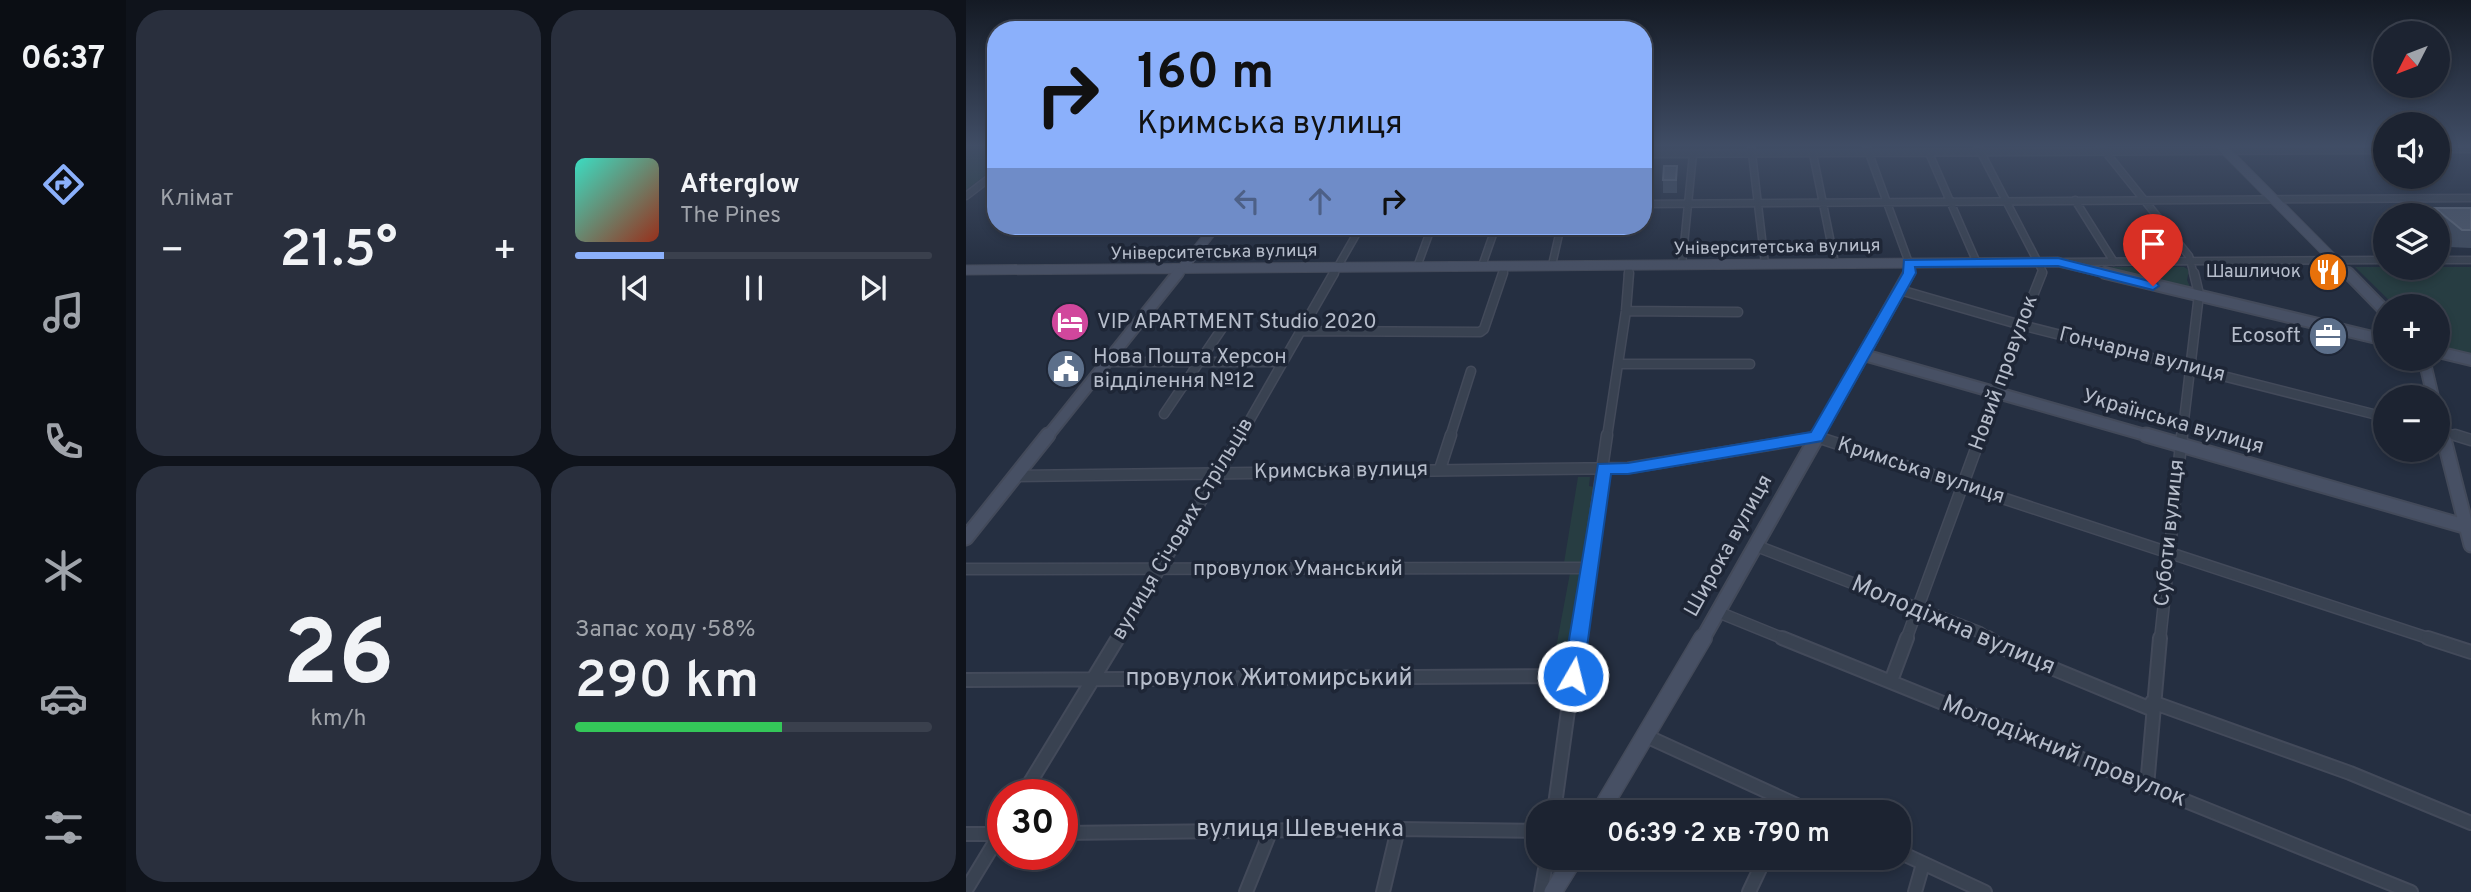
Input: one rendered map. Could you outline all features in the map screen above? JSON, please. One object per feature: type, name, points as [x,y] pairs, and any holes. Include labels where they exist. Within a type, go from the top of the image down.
[{"type":"street","points":[[1682,265],[1689,187]]},
{"type":"street","points":[[1756,187],[1765,264]]},
{"type":"street","points":[[1821,187],[1835,264]]},
{"type":"street","points":[[1882,187],[1909,263]]},
{"type":"street","points":[[1942,187],[1977,263]]},
{"type":"street","points":[[1999,187],[2039,262]]},
{"type":"street","name":"Суботи вулиця","points":[[2135,187],[2191,260],[2199,297],[2168,552],[2152,705],[2147,786]]},
{"type":"street","points":[[2262,187],[2373,299]]},
{"type":"street","points":[[1652,204],[2471,198]]},
{"type":"street","points":[[2075,200],[2114,262]]},
{"type":"street","points":[[966,538],[1209,235]]},
{"type":"street","name":"вулиця Січових Стрільців","points":[[1032,779],[1219,473],[1356,235]]},
{"type":"street","points":[[1417,267],[1429,235]]},
{"type":"street","points":[[1482,267],[1493,235]]},
{"type":"street","points":[[1552,265],[1559,235]]},
{"type":"street","name":"Університетська вулиця","points":[[966,270],[2373,260]]},
{"type":"street","points":[[2450,260],[2471,260]]},
{"type":"street","name":"Новий провулок","points":[[1891,681],[1964,485],[1995,392],[2043,272],[2039,262]]},
{"type":"street","points":[[2058,262],[2373,337]]},
{"type":"street","name":"Широка вулиця","points":[[1608,800],[1864,355],[1910,271],[1909,263]]},
{"type":"street","points":[[1302,331],[1480,332],[1484,329],[1505,266]]},
{"type":"street","points":[[1556,800],[1587,568],[1619,364],[1629,266]]},
{"type":"street","name":"Гончарна вулиця","points":[[1900,290],[2021,325],[2373,414]]},
{"type":"street","points":[[1626,311],[1738,312]]},
{"type":"street","points":[[1164,414],[1227,321]]},
{"type":"street","name":"Українська вулиця","points":[[1864,355],[2468,527]]},
{"type":"street","points":[[2450,355],[2471,360]]},
{"type":"street","points":[[1105,362],[1283,362]]},
{"type":"street","points":[[1619,364],[1750,364]]},
{"type":"street","points":[[1440,469],[1471,371]]},
{"type":"street","points":[[2450,434],[2471,440]]},
{"type":"street","name":"Кримська вулиця","points":[[1014,476],[1628,468],[1816,437],[2471,652]]},
{"type":"street","points":[[2449,462],[2471,545]]},
{"type":"street","name":"Молодіжна вулиця","points":[[1754,545],[1984,635],[2003,648],[2152,705],[2350,773],[2471,823]]},
{"type":"street","name":"провулок Уманський","points":[[966,569],[1587,568]]},
{"type":"street","name":"Молодіжний провулок","points":[[1718,612],[2411,892]]},
{"type":"street","name":"провулок Житомирський","points":[[966,680],[1573,676]]},
{"type":"street","points":[[1646,736],[1773,800]]},
{"type":"street","points":[[1382,892],[1398,829]]},
{"type":"street","name":"вулиця Шевченка","points":[[1078,833],[1398,829],[1526,831]]},
{"type":"street","points":[[1246,892],[1271,830]]},
{"type":"street","points":[[966,834],[987,833]]},
{"type":"street","points":[[966,890],[987,856]]},
{"type":"street","points":[[1911,858],[1985,892]]},
{"type":"street","points":[[1915,892],[1923,864]]},
{"type":"street","points":[[1541,892],[1545,870]]},
{"type":"street","points":[[1553,892],[1567,870]]},
{"type":"street","points":[[1749,892],[1759,870]]},
{"type":"green space","points":[[2096,267],[2184,267],[2189,270],[2187,280],[2191,289]]},
{"type":"green space","points":[[2355,267],[2373,267],[2373,280],[2450,280],[2450,267],[2471,267],[2471,355],[2450,350],[2450,294],[2383,294]]},
{"type":"green space","points":[[1578,477],[1590,477],[1589,486],[1594,487],[1583,563],[1564,563]]},
{"type":"green space","points":[[1570,573],[1581,573],[1566,669],[1552,669]]},
{"type":"building","points":[[2450,208],[2471,208],[2471,230],[2462,230],[2450,220]]},
{"type":"place","name":"Шашличок","points":[[2328,272]]},
{"type":"place","name":"VIP APARTMENT Studio 2020","points":[[1070,322]]},
{"type":"place","name":"Ecosoft","points":[[2328,336]]},
{"type":"place","name":"Нова Пошта Херсон відділення №12","points":[[1066,369]]},
{"type":"route","points":[[1573,676],[1604,468],[1628,468],[1816,437],[1909,273],[1909,263],[2058,262],[2153,286]]}]
